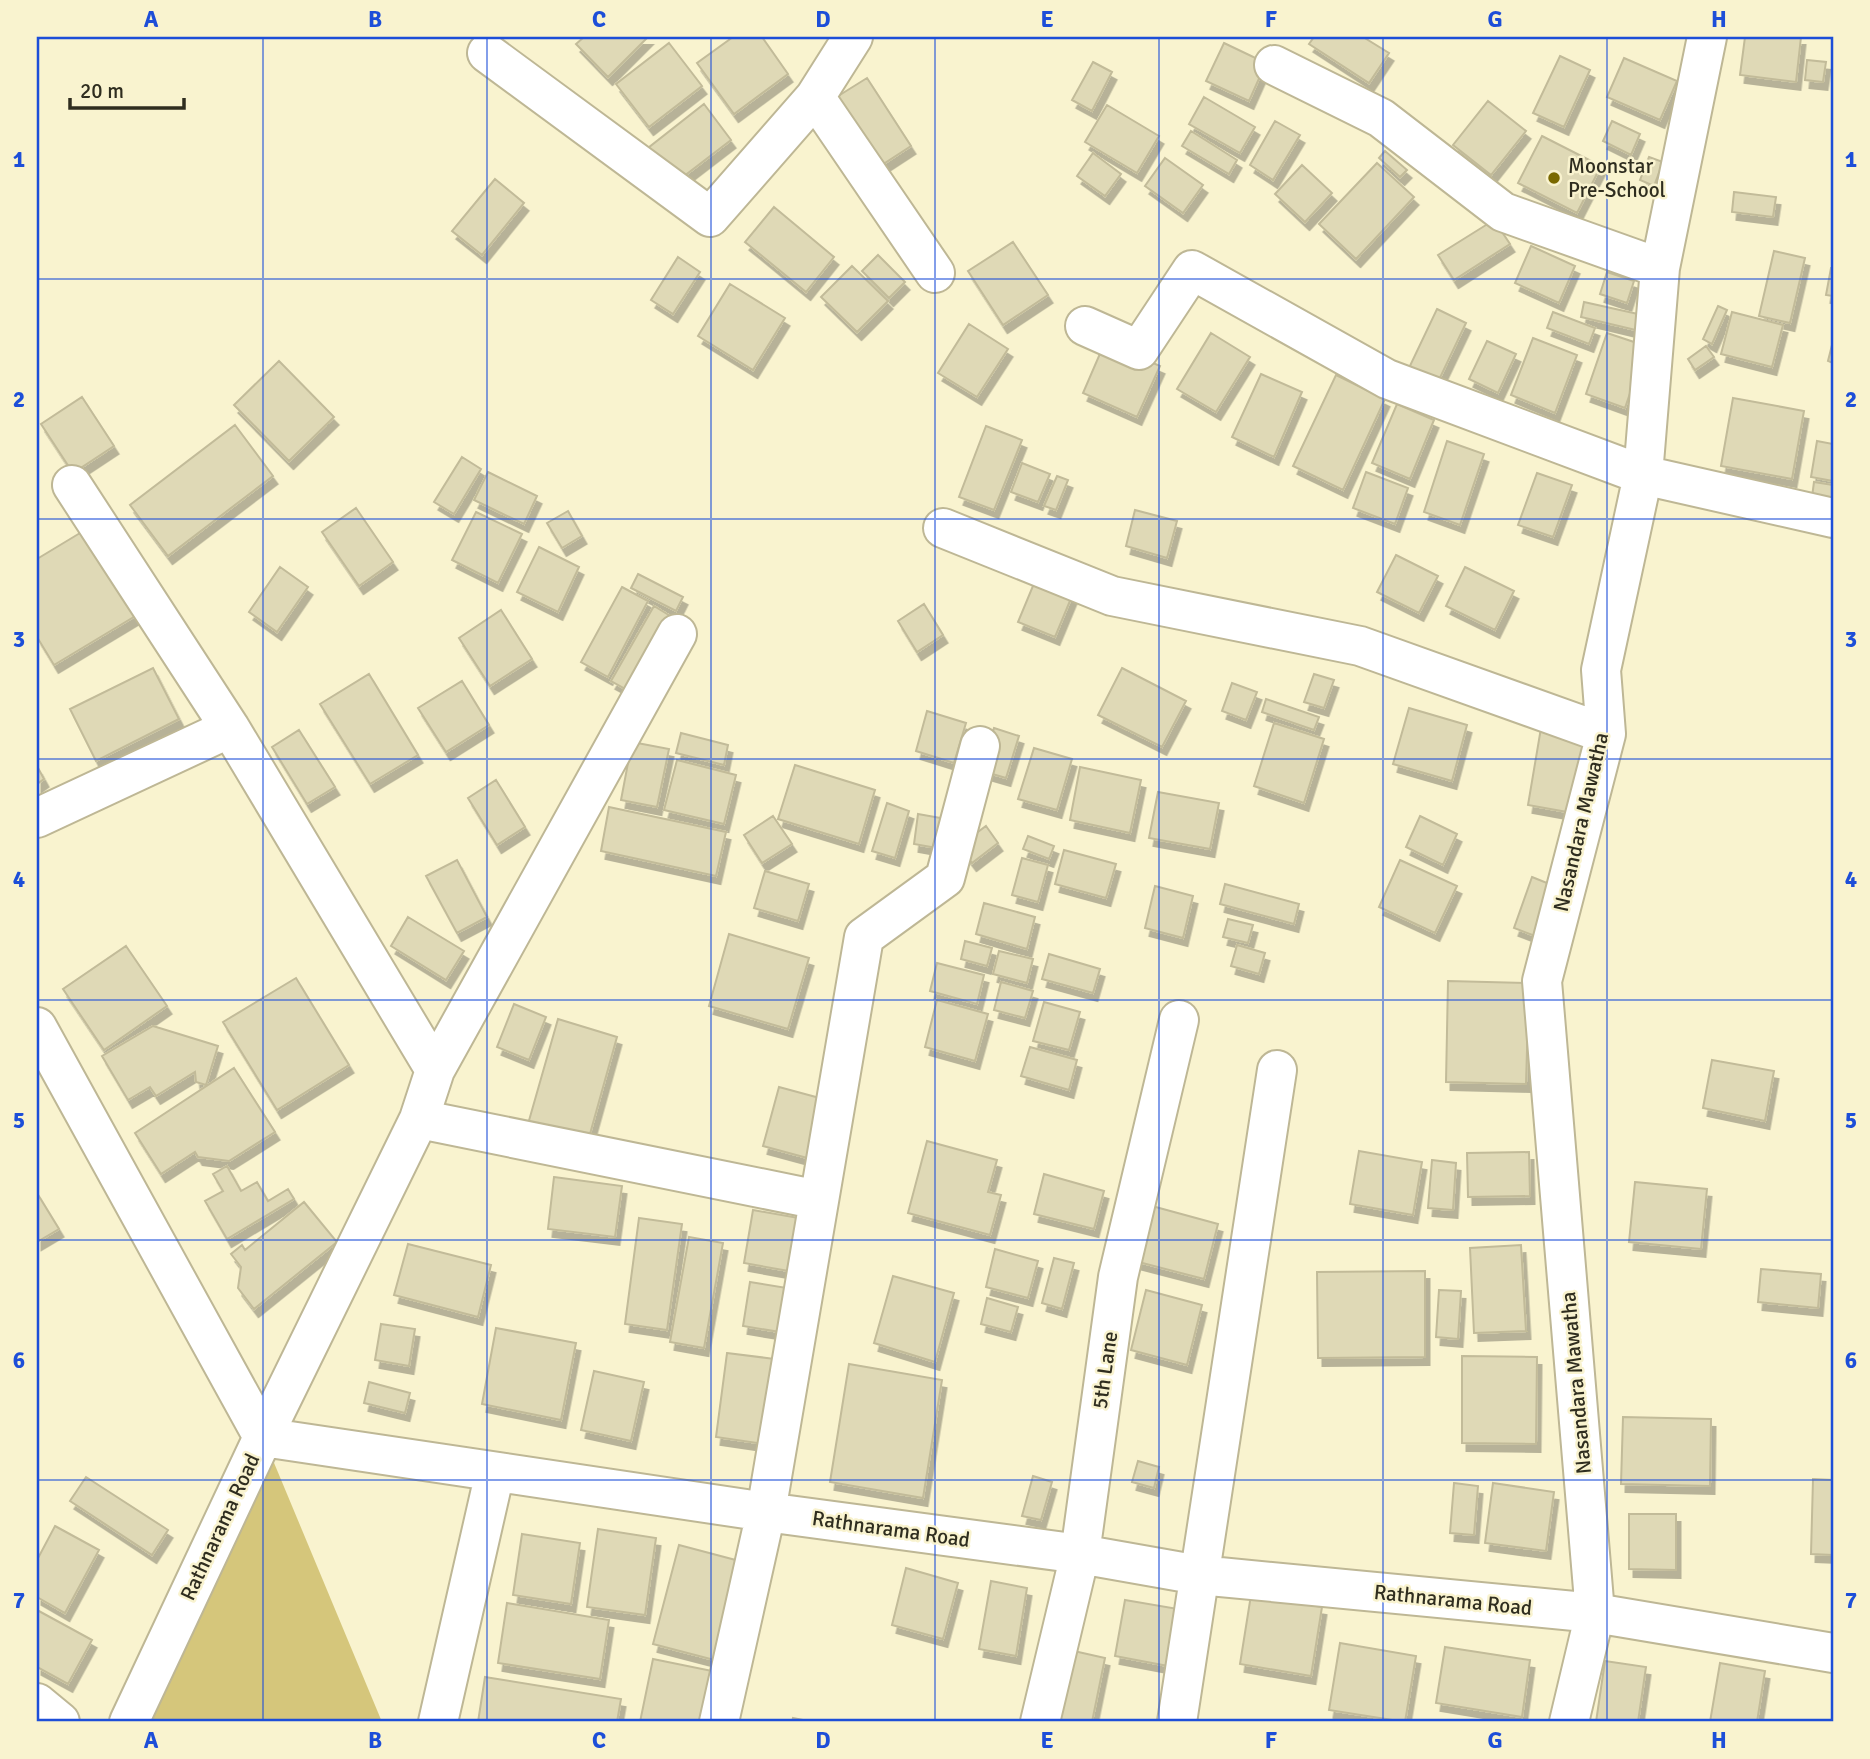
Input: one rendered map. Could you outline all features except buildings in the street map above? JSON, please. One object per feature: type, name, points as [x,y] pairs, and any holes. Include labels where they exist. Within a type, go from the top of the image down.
[{"type":"street","points":[[487,53],[710,217],[815,97],[853,37]]},
{"type":"street","name":"Nasandara Mawatha","points":[[1569,1722],[1595,1613],[1542,981],[1606,734],[1601,670],[1643,475],[1660,268],[1707,37]]},
{"type":"street","points":[[1274,65],[1381,118],[1503,212],[1660,268]]},
{"type":"street","points":[[815,97],[935,273]]},
{"type":"street","points":[[1086,326],[1139,350],[1192,270],[1387,379],[1643,475],[1833,519]]},
{"type":"street","points":[[72,485],[230,728],[435,1070]]},
{"type":"street","points":[[943,528],[1112,596],[1360,646],[1606,734]]},
{"type":"street","points":[[262,1437],[419,1119],[435,1070],[677,634]]},
{"type":"street","points":[[37,818],[230,728]]},
{"type":"street","points":[[719,1722],[766,1512],[864,937],[945,878],[980,746]]},
{"type":"street","name":"5th Lane","points":[[1040,1722],[1080,1555],[1118,1277],[1178,1020]]},
{"type":"street","points":[[37,1027],[262,1437]]},
{"type":"street","points":[[1177,1722],[1277,1070]]},
{"type":"street","points":[[419,1119],[819,1200]]},
{"type":"street","name":"Rathnarama Road","points":[[129,1722],[262,1437],[766,1512],[1080,1555],[1199,1575],[1595,1613],[1833,1653]]},
{"type":"street","points":[[438,1722],[495,1472]]},
{"type":"street","points":[[37,1703],[60,1722]]},
{"type":"shaded area","points":[[272,1458],[382,1722],[146,1722]]},
{"type":"place","name":"Moonstar Pre-School","points":[[1554,178]]}]
